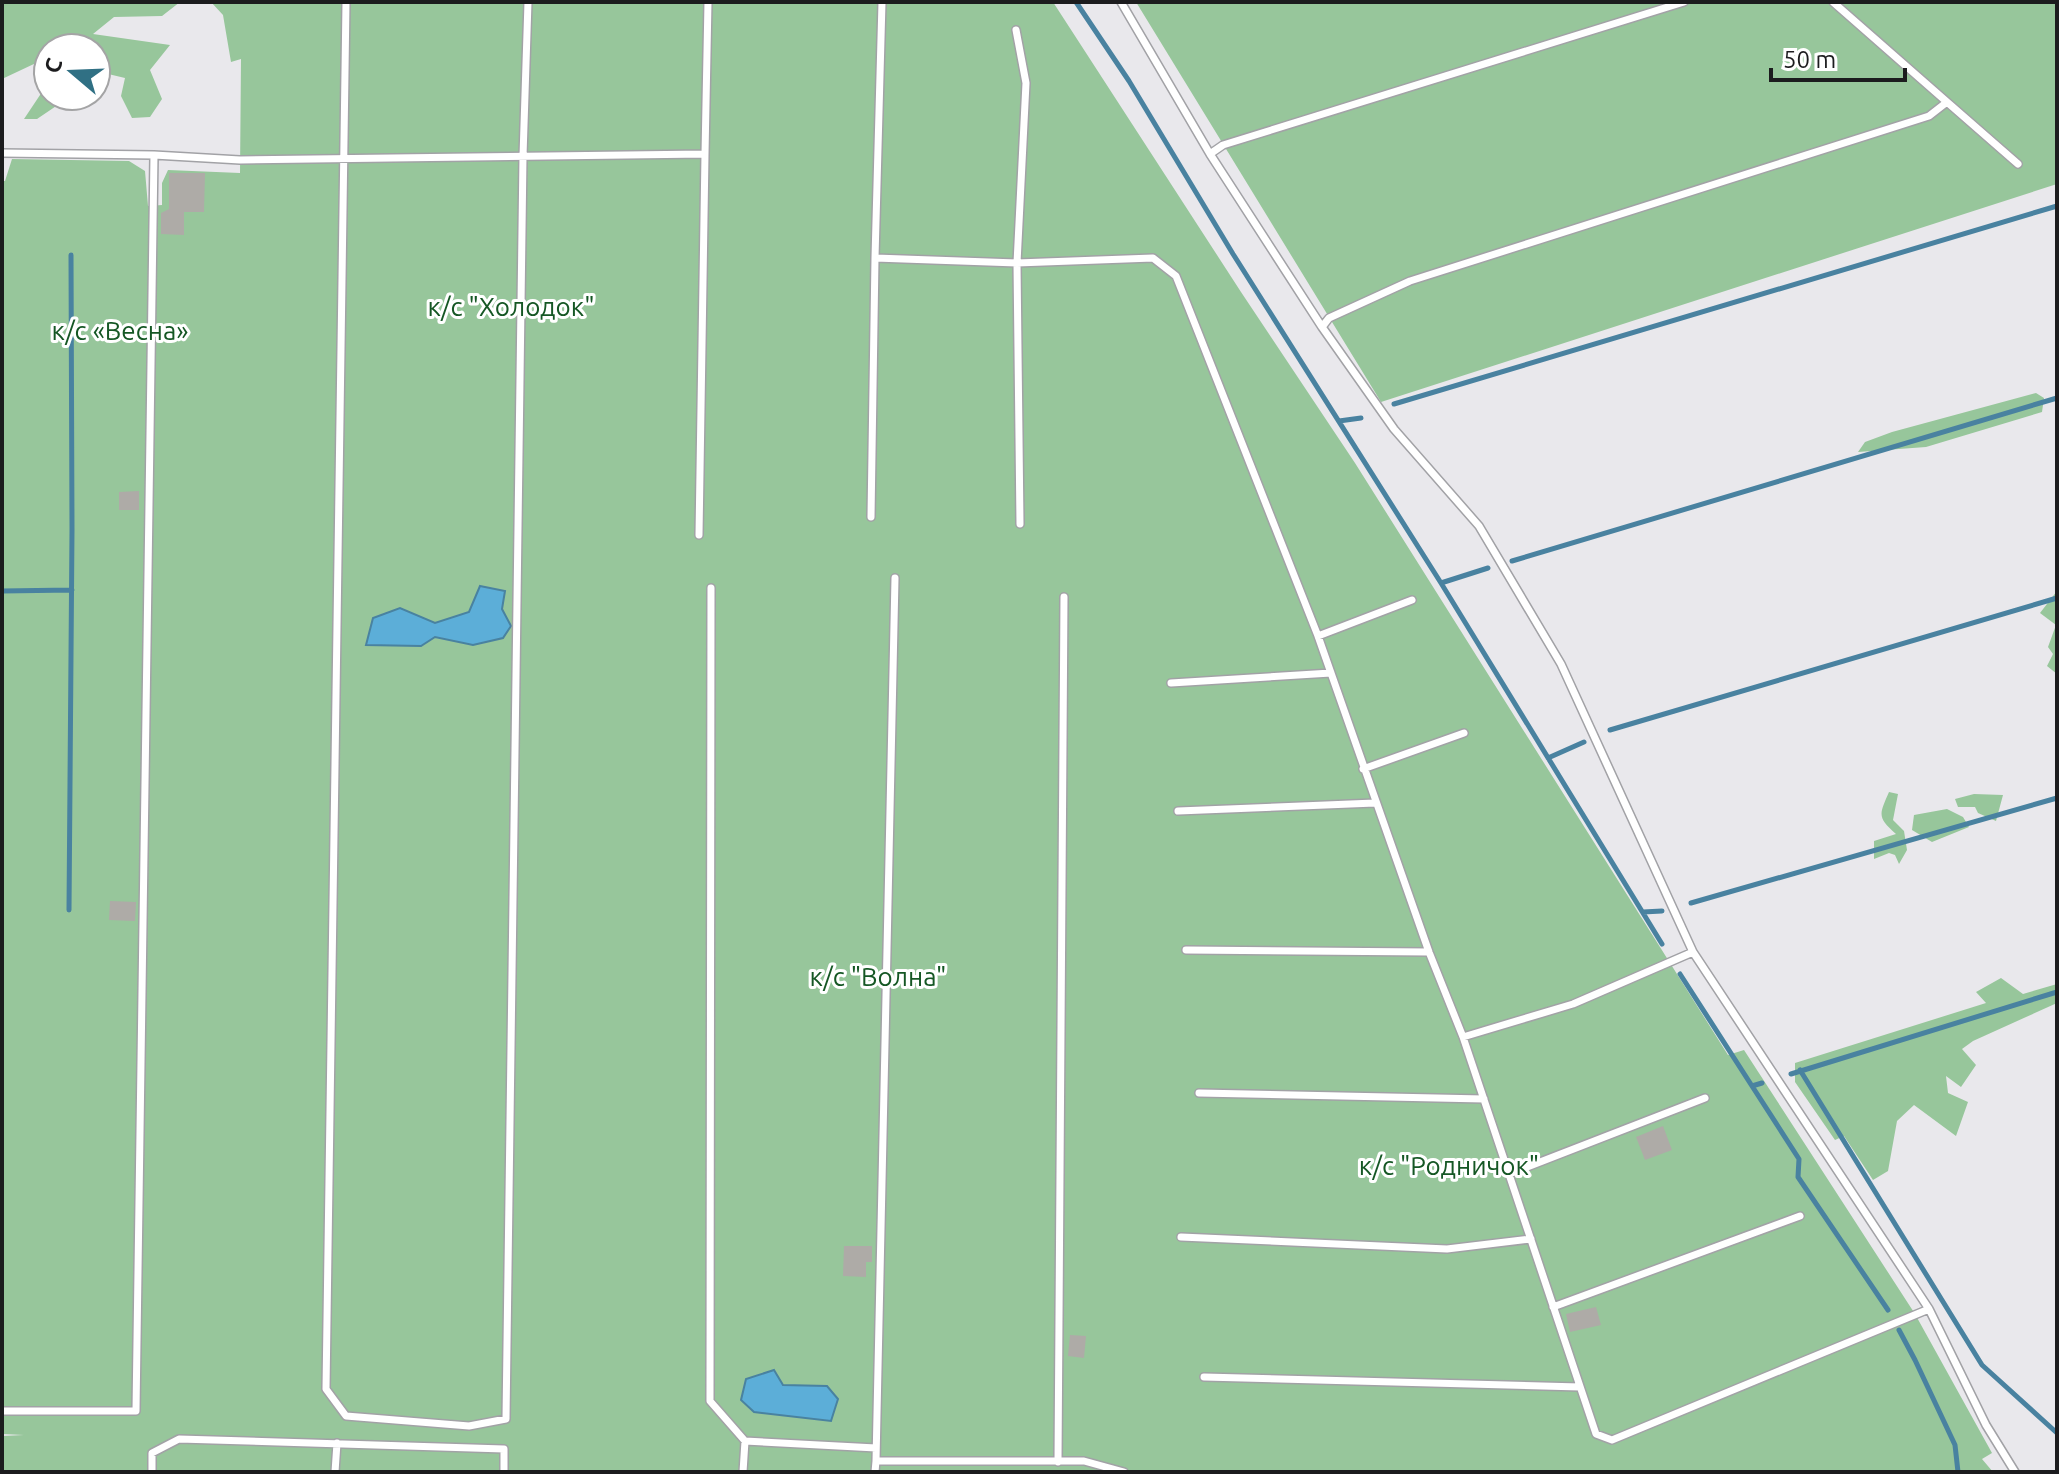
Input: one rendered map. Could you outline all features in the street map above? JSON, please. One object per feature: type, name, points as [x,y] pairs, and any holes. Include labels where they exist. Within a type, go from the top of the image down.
[{"type":"lane","points":[[346,2],[326,1389],[346,1416],[469,1426],[506,1419],[523,156],[528,2]]},
{"type":"lane","points":[[699,535],[708,2]]},
{"type":"lane","points":[[871,517],[882,2]]},
{"type":"lane","points":[[1121,2],[1210,154],[1322,327],[1394,429],[1479,526],[1561,664],[1693,952],[1929,1309],[1986,1425],[2015,1472]]},
{"type":"lane","points":[[1210,154],[1223,145],[1684,2]]},
{"type":"lane","points":[[1833,2],[2018,164]]},
{"type":"lane","points":[[1016,30],[1026,83],[1017,263],[1020,524]]},
{"type":"lane","points":[[1322,327],[1329,318],[1410,281],[1929,116],[1947,102]]},
{"type":"lane","points":[[2,153],[154,155],[240,160],[705,154]]},
{"type":"lane","points":[[2,1411],[136,1411],[154,155]]},
{"type":"lane","points":[[875,258],[1017,263],[1153,258],[1176,276],[1318,636],[1375,803],[1463,1037],[1596,1434],[1612,1440],[1929,1309]]},
{"type":"lane","points":[[875,1472],[895,578]]},
{"type":"lane","points":[[711,588],[710,1401],[745,1441],[743,1472]]},
{"type":"lane","points":[[1058,1462],[1064,597]]},
{"type":"lane","points":[[1318,636],[1412,600]]},
{"type":"lane","points":[[1171,683],[1331,673]]},
{"type":"lane","points":[[1363,769],[1464,733]]},
{"type":"lane","points":[[1178,811],[1375,803]]},
{"type":"lane","points":[[1186,950],[1429,952]]},
{"type":"lane","points":[[1463,1037],[1573,1004],[1693,952]]},
{"type":"lane","points":[[1199,1093],[1484,1099]]},
{"type":"lane","points":[[1509,1174],[1705,1098]]},
{"type":"lane","points":[[1553,1307],[1800,1216]]},
{"type":"lane","points":[[1181,1237],[1447,1249],[1531,1239]]},
{"type":"lane","points":[[1204,1377],[1580,1387]]},
{"type":"lane","points":[[152,1472],[152,1453],[179,1439],[504,1449],[504,1472]]},
{"type":"lane","points":[[745,1441],[876,1448]]},
{"type":"lane","points":[[335,1472],[337,1443]]},
{"type":"lane","points":[[876,1461],[1084,1461],[1124,1472]]},
{"type":"lane","points":[[1010,1462],[1010,1472]]},
{"type":"green space","points":[[2,2],[180,2],[162,16],[114,17],[95,32],[32,32],[32,65],[2,79]]},
{"type":"green space","points":[[211,2],[1053,2],[1355,463],[1728,1055],[1744,1050],[1915,1314],[1992,1453],[1982,1459],[1993,1472],[2,1472],[2,1436],[24,1435],[2,1434],[2,181],[5,181],[12,159],[129,161],[145,171],[148,206],[162,205],[162,183],[168,170],[240,173],[241,59],[231,62],[223,15]]},
{"type":"green space","points":[[1136,2],[2057,2],[2057,184],[1381,402]]},
{"type":"green space","points":[[112,37],[170,45],[150,70],[162,99],[150,117],[132,118],[121,96],[125,78],[112,75]]},
{"type":"green space","points":[[32,107],[32,112],[47,112],[37,119],[24,119]]},
{"type":"green space","points":[[2036,393],[2044,398],[2042,412],[1926,447],[1858,452],[1865,442],[1892,432]]},
{"type":"green space","points":[[2057,591],[2057,674],[2047,666],[2053,654],[2048,647],[2056,625],[2040,613]]},
{"type":"green space","points":[[1889,792],[1898,794],[1893,820],[1904,831],[1907,850],[1899,864],[1895,855],[1889,853],[1874,859],[1874,841],[1896,834],[1885,824],[1882,815]]},
{"type":"green space","points":[[1974,794],[2003,795],[1996,821],[1978,813],[1975,807],[1958,807],[1955,799]]},
{"type":"green space","points":[[1947,809],[1963,817],[1969,827],[1932,842],[1912,830],[1914,815]]},
{"type":"green space","points":[[2001,978],[2023,994],[2057,984],[2057,1003],[1973,1041],[1962,1049],[1976,1065],[1961,1087],[1946,1076],[1948,1093],[1968,1102],[1956,1136],[1914,1105],[1897,1121],[1888,1171],[1873,1180],[1844,1136],[1835,1140],[1795,1082],[1795,1063],[1986,1003],[1976,992]]},
{"type":"water","points":[[480,586],[505,591],[502,609],[511,626],[503,638],[473,645],[435,637],[421,646],[366,645],[373,618],[400,608],[435,623],[469,612]]},
{"type":"water","points":[[774,1370],[783,1385],[827,1386],[838,1399],[831,1421],[754,1412],[741,1400],[746,1379]]},
{"type":"building","points":[[169,173],[205,173],[204,212],[184,212],[184,235],[161,234],[161,213],[169,209]]},
{"type":"building","points":[[139,491],[139,510],[119,510],[119,492]]},
{"type":"building","points":[[110,901],[136,902],[135,921],[109,920]]},
{"type":"building","points":[[1663,1126],[1672,1150],[1645,1160],[1636,1137]]},
{"type":"building","points":[[844,1246],[872,1246],[872,1262],[866,1262],[866,1277],[843,1276]]},
{"type":"building","points":[[1596,1307],[1601,1325],[1570,1332],[1566,1314]]},
{"type":"building","points":[[1070,1335],[1086,1336],[1084,1358],[1068,1356]]},
{"type":"waterway","points":[[1076,2],[1129,81],[1233,254],[1441,583],[1662,944]]},
{"type":"waterway","points":[[1394,404],[2057,206]]},
{"type":"waterway","points":[[69,910],[71,255]]},
{"type":"waterway","points":[[1512,561],[2057,398]]},
{"type":"waterway","points":[[1339,421],[1361,418]]},
{"type":"waterway","points":[[1441,583],[1488,568]]},
{"type":"waterway","points":[[2,591],[72,590]]},
{"type":"waterway","points":[[1610,730],[2057,598]]},
{"type":"waterway","points":[[1548,758],[1584,742]]},
{"type":"waterway","points":[[1691,903],[2057,798]]},
{"type":"waterway","points":[[1643,912],[1662,911]]},
{"type":"waterway","points":[[1680,974],[1752,1086],[1762,1083]]},
{"type":"waterway","points":[[1791,1074],[2057,992]]},
{"type":"waterway","points":[[1800,1070],[1982,1365],[2057,1433]]},
{"type":"waterway","points":[[1752,1086],[1799,1159],[1798,1177],[1888,1310]]},
{"type":"waterway","points":[[1899,1330],[1955,1445],[1958,1472]]},
{"type":"park label","name":"к/с \"Холодок\"","points":[[511,306]]},
{"type":"park label","name":"к/с «Весна»","points":[[120,330]]},
{"type":"park label","name":"к/с \"Волна\"","points":[[878,976]]},
{"type":"park label","name":"к/с \"Родничок\"","points":[[1449,1165]]}]
